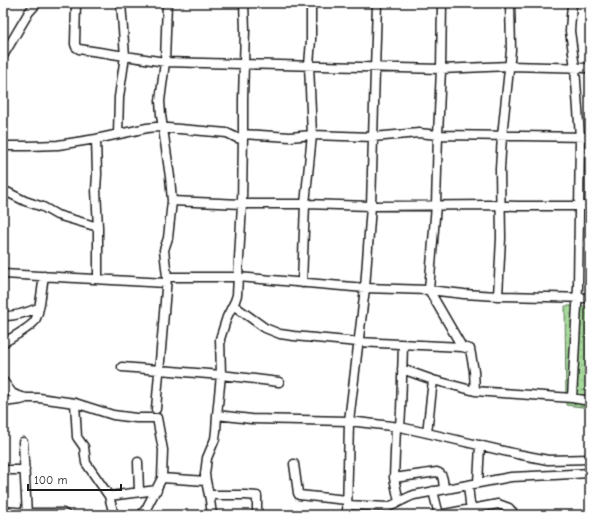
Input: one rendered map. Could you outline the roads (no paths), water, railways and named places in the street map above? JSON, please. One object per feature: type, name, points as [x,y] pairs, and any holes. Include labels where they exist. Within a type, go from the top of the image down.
[{"type":"street","points":[[3,56],[29,12],[37,3]]},
{"type":"street","points":[[76,3],[75,44],[79,49],[165,62],[441,69],[509,66],[590,68]]},
{"type":"street","points":[[118,134],[119,97],[125,56],[120,3]]},
{"type":"street","points":[[156,409],[167,280],[164,250],[168,238],[172,201],[160,101],[165,62],[167,3]]},
{"type":"street","points":[[212,515],[205,474],[207,458],[215,439],[216,415],[222,375],[220,339],[227,317],[237,295],[242,204],[244,3]]},
{"type":"street","points":[[302,282],[305,204],[312,135],[309,66],[312,40],[311,3]]},
{"type":"street","points":[[347,515],[349,421],[365,288],[371,206],[377,3]]},
{"type":"street","points":[[442,3],[436,205],[429,290],[462,347]]},
{"type":"street","points":[[498,296],[501,238],[500,169],[511,50],[510,3]]},
{"type":"street","points":[[572,3],[570,31],[575,68],[580,137],[578,298],[572,398]]},
{"type":"street","points":[[3,146],[58,145],[96,139],[147,128],[162,127],[227,133],[237,138],[312,135],[373,137],[419,133],[438,135],[590,137]]},
{"type":"street","points":[[96,139],[98,279]]},
{"type":"street","points":[[3,192],[7,192],[25,201],[43,207],[57,215],[98,228]]},
{"type":"street","points":[[172,201],[242,204],[371,206],[590,206]]},
{"type":"street","points":[[3,274],[98,279],[167,280],[238,277],[365,288],[429,290],[464,294],[590,298]]},
{"type":"street","points":[[3,343],[34,323],[44,276]]},
{"type":"street","points":[[233,305],[265,328],[280,334],[358,342],[403,345],[414,344],[462,347],[470,349],[474,371],[475,391]]},
{"type":"street","points":[[3,316],[8,317],[30,312],[38,308]]},
{"type":"street","points":[[399,502],[394,478],[398,427],[401,411],[403,345]]},
{"type":"street","points":[[122,367],[222,375],[279,382]]},
{"type":"street","points":[[402,369],[433,380],[475,391],[590,400]]},
{"type":"street","points":[[427,433],[433,380]]},
{"type":"street","points":[[3,381],[12,393],[26,398],[39,398],[75,403],[113,415],[136,418],[157,418],[163,450],[162,478],[157,490],[141,515]]},
{"type":"street","points":[[3,402],[26,398]]},
{"type":"street","points":[[75,403],[77,437],[84,446],[86,463],[109,496],[114,515]]},
{"type":"street","points":[[216,415],[251,419],[349,421],[398,427],[524,456],[548,460],[590,459]]},
{"type":"street","points":[[23,442],[27,514]]},
{"type":"street","points":[[478,483],[480,445]]},
{"type":"street","points":[[560,460],[561,475]]},
{"type":"street","points":[[138,462],[139,492]]},
{"type":"street","points":[[294,464],[299,495],[347,503],[388,507],[414,494],[511,477],[590,473]]},
{"type":"street","points":[[3,470],[25,470]]},
{"type":"street","points":[[394,478],[437,472],[442,475],[444,489]]},
{"type":"street","points":[[162,478],[206,481]]},
{"type":"street","points":[[468,485],[471,512]]},
{"type":"street","points":[[109,496],[157,490]]},
{"type":"street","points":[[433,491],[439,515],[471,512],[498,504],[509,508],[514,515]]},
{"type":"street","points":[[209,495],[257,496],[257,515]]},
{"type":"street","points":[[3,511],[27,514],[63,513],[66,515]]}]
